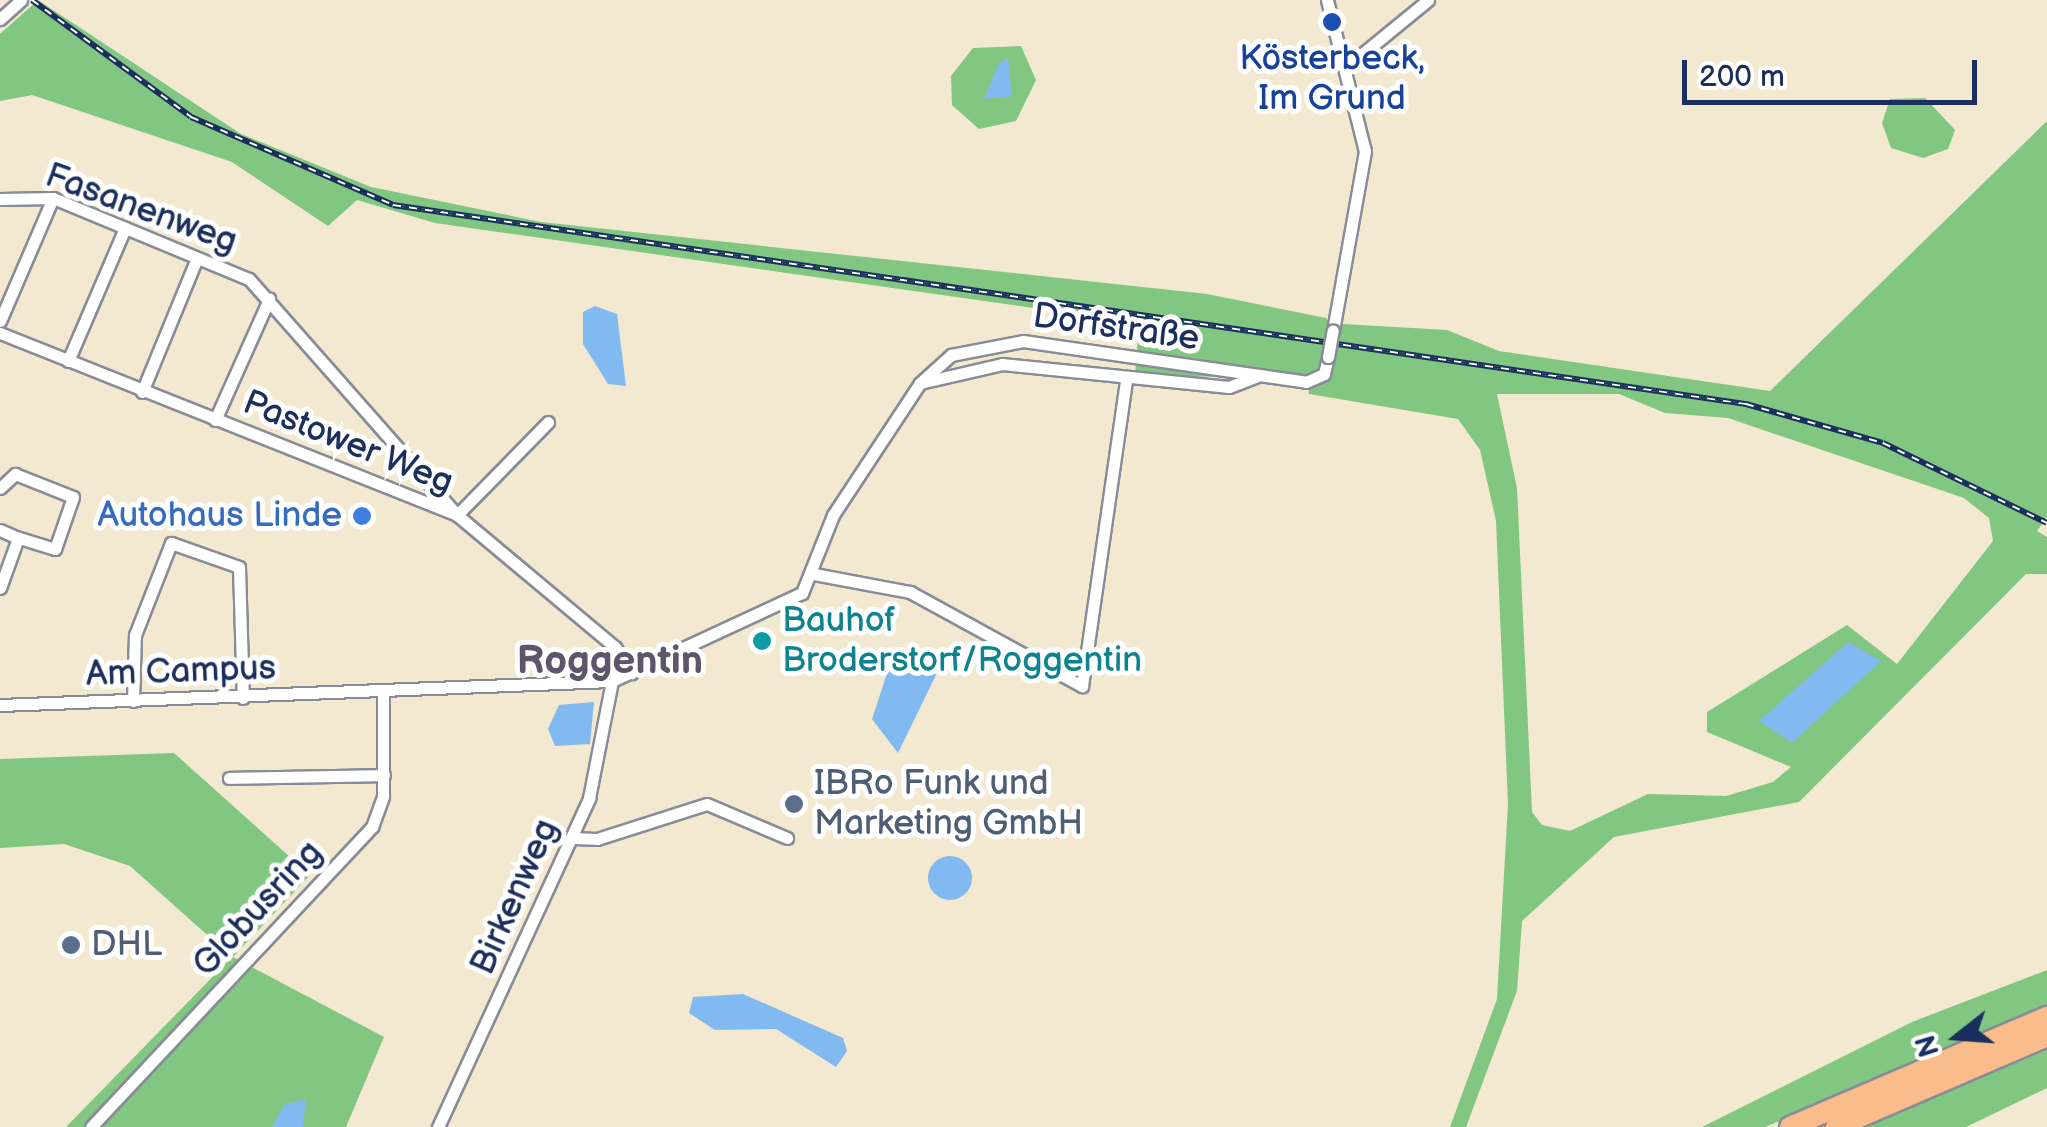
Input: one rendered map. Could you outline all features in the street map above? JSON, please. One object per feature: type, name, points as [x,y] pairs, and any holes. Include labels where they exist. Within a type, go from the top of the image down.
[{"type":"highway","points":[[1790,1127],[2047,1017]]},
{"type":"highway","points":[[1836,1127],[2047,1036]]},
{"type":"street","points":[[0,19],[21,0]]},
{"type":"street","points":[[1327,0],[1345,68],[1428,0]]},
{"type":"street","name":"Dorfstraße","points":[[1126,378],[1082,686],[910,592],[814,574],[832,514],[920,383],[951,356],[1024,340],[1306,382],[1324,374],[1365,151],[1345,68]]},
{"type":"street","points":[[0,321],[53,198]]},
{"type":"street","name":"Fasanenweg","points":[[0,199],[53,198],[250,279],[456,515]]},
{"type":"street","points":[[68,361],[126,228]]},
{"type":"street","points":[[142,392],[198,258]]},
{"type":"street","points":[[215,420],[269,299]]},
{"type":"street","name":"Pastower Weg","points":[[0,333],[456,515],[615,647],[631,673]]},
{"type":"street","name":"Dorfstraße","points":[[920,383],[1002,364],[1229,387],[1258,376]]},
{"type":"street","points":[[456,515],[548,422]]},
{"type":"street","points":[[0,488],[15,474],[73,498],[55,549],[0,530]]},
{"type":"street","points":[[0,588],[18,538]]},
{"type":"street","points":[[133,701],[135,635],[172,542],[239,568],[243,698]]},
{"type":"street","points":[[383,694],[612,680],[791,601],[814,574]]},
{"type":"street","name":"Birkenweg","points":[[438,1127],[572,838],[612,680]]},
{"type":"street","name":"Am Campus","points":[[0,705],[383,694]]},
{"type":"street","name":"Globusring","points":[[91,1127],[362,840],[379,812],[384,775],[383,694]]},
{"type":"street","points":[[229,778],[384,775]]},
{"type":"street","points":[[296,788],[306,777]]},
{"type":"street","points":[[572,838],[597,839],[707,804],[787,838]]},
{"type":"green space","points":[[38,0],[241,134],[371,187],[541,222],[1207,294],[1326,318],[1337,331],[1343,324],[1447,330],[1499,351],[1770,391],[2047,121],[2047,517],[2037,531],[2047,537],[2047,574],[2026,574],[1799,802],[1614,837],[1522,921],[1517,991],[1466,1127],[1450,1127],[1497,999],[1508,804],[1496,521],[1480,450],[1458,419],[1309,394],[1307,376],[1135,377],[1139,323],[435,223],[357,200],[328,226],[232,162],[32,95],[0,101],[0,34]],"holes":[[[1497,394],[1619,394],[1665,413],[1728,418],[1964,498],[1989,518],[1993,541],[1897,664],[1847,625],[1707,712],[1707,732],[1791,767],[1773,782],[1726,796],[1648,794],[1570,831],[1542,825],[1532,812],[1517,488]]]},
{"type":"green space","points":[[1021,46],[1036,80],[1016,121],[979,129],[952,105],[951,76],[973,48]]},
{"type":"green space","points":[[1925,98],[1955,130],[1948,149],[1923,158],[1891,148],[1882,123],[1890,99]]},
{"type":"green space","points":[[174,753],[310,875],[233,957],[384,1037],[346,1127],[66,1127],[232,957],[130,866],[64,844],[0,848],[0,759]]},
{"type":"green space","points":[[2047,970],[2047,1009],[1765,1127],[1702,1127],[1912,1022]]},
{"type":"green space","points":[[2047,1050],[2047,1088],[1966,1127],[1864,1127]]},
{"type":"water","points":[[1008,58],[1012,96],[984,99],[999,63]]},
{"type":"water","points":[[595,306],[617,314],[626,386],[608,384],[583,344],[583,312]]},
{"type":"water","points":[[1848,642],[1881,661],[1792,743],[1759,721]]},
{"type":"water","points":[[917,648],[936,675],[898,753],[872,719],[893,655]]},
{"type":"water","points":[[594,702],[590,744],[555,746],[548,729],[559,705]]},
{"type":"water","points":[[950,856],[966,862],[972,878],[966,894],[950,900],[934,894],[928,878],[934,862]]},
{"type":"water","points":[[743,994],[843,1038],[847,1051],[836,1067],[776,1029],[715,1030],[689,1013],[693,997]]},
{"type":"water","points":[[306,1099],[303,1127],[272,1127],[284,1105]]},
{"type":"railway","points":[[32,0],[191,117],[393,205],[1746,404],[1883,443],[2047,523]]},
{"type":"place","name":"Kösterbeck, Im Grund","points":[[1332,22]]},
{"type":"place","name":"Autohaus Linde","points":[[362,516]]},
{"type":"place","name":"Bauhof Broderstorf/Roggentin","points":[[762,641]]},
{"type":"place","name":"IBRo Funk und Marketing GmbH","points":[[794,804]]},
{"type":"place","name":"DHL","points":[[71,945]]},
{"type":"district","name":"Roggentin","points":[[610,661]]}]
